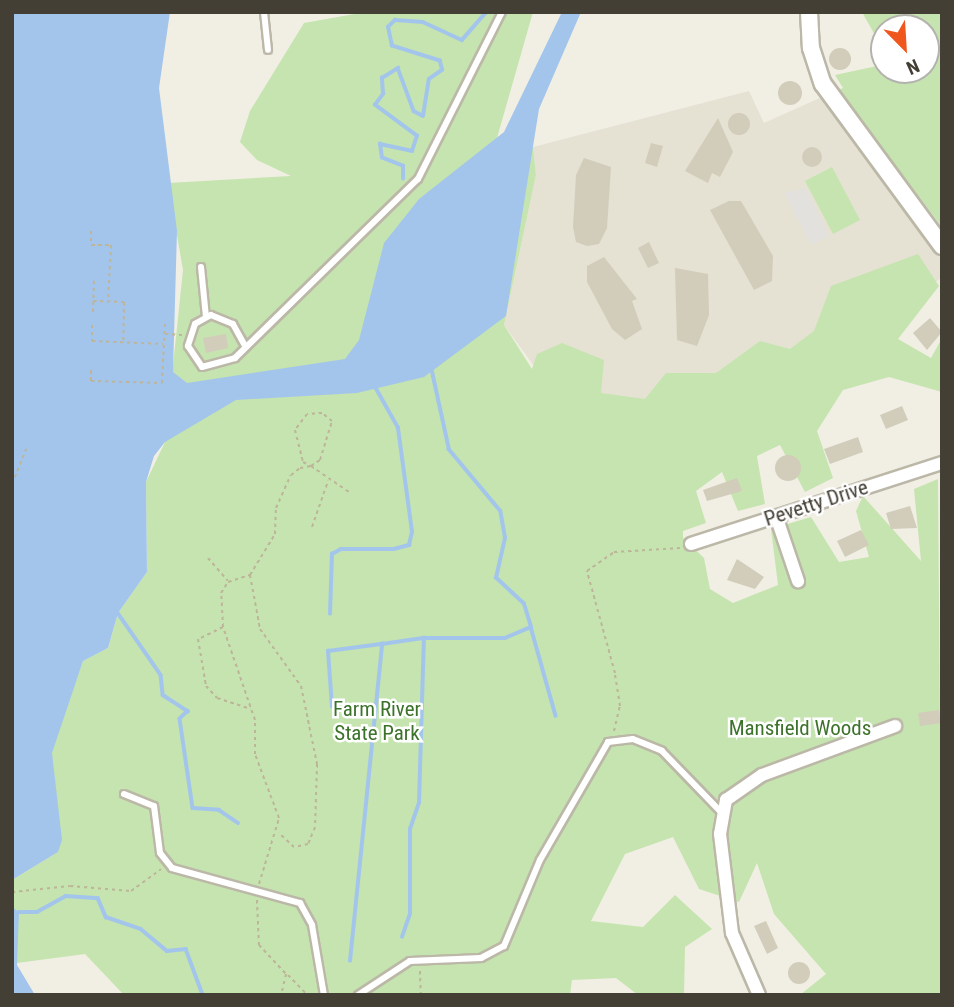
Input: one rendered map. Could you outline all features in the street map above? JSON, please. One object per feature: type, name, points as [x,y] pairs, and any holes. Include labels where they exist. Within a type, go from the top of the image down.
[{"type":"street","points":[[809,12],[813,61],[823,84],[942,246]]},
{"type":"street","name":"Pevetty Drive","points":[[691,544],[942,463]]},
{"type":"street","points":[[776,516],[798,581]]},
{"type":"street","points":[[759,995],[732,933],[721,812],[736,790],[762,775],[895,726]]},
{"type":"lane","points":[[264,12],[268,50]]},
{"type":"lane","points":[[244,344],[233,324],[206,317],[195,324],[188,346],[198,365],[227,362],[244,344],[269,331],[327,261],[418,179],[502,12]]},
{"type":"lane","points":[[201,267],[206,317]]},
{"type":"lane","points":[[358,995],[382,974],[418,959],[481,958],[504,946],[597,752],[614,740],[633,739],[662,751],[721,812]]},
{"type":"lane","points":[[124,794],[154,806],[167,864],[202,881],[257,894],[291,898],[303,906],[324,995]]},
{"type":"path","points":[[91,231],[91,245],[111,245],[108,302]]},
{"type":"path","points":[[93,312],[94,276]]},
{"type":"path","points":[[93,301],[124,302],[124,342]]},
{"type":"path","points":[[91,370],[91,381],[162,383],[165,321]]},
{"type":"path","points":[[92,325],[92,341],[164,344]]},
{"type":"path","points":[[165,334],[176,335]]},
{"type":"path","points":[[307,995],[256,937],[257,894],[278,833],[279,818],[255,754],[251,709],[223,627],[221,593],[228,582],[250,575],[275,534],[276,508],[291,475],[311,466],[320,460],[332,421],[322,413],[307,414],[295,430],[303,462],[311,466],[349,492]]},
{"type":"path","points":[[12,484],[26,449]]},
{"type":"path","points":[[312,527],[329,480]]},
{"type":"path","points":[[614,740],[618,695],[586,571],[614,552],[671,552],[691,544]]},
{"type":"path","points":[[208,558],[228,582]]},
{"type":"path","points":[[250,575],[260,629],[300,686],[317,764],[315,827],[308,844],[294,847],[278,833]]},
{"type":"path","points":[[223,627],[198,639],[206,686],[217,698],[251,709]]},
{"type":"path","points":[[12,892],[70,886],[131,891],[167,864]]},
{"type":"path","points":[[418,959],[421,995]]},
{"type":"path","points":[[281,995],[286,974]]},
{"type":"shaded area","points":[[749,91],[764,123],[822,97],[942,258],[942,277],[912,302],[674,424],[545,381],[504,325],[536,175],[533,147]]},
{"type":"shaded area","points":[[806,188],[829,236],[811,245],[784,193]]},
{"type":"green space","name":"Farm River State Park","points":[[366,12],[533,12],[497,138],[533,147],[536,175],[504,325],[532,369],[537,354],[562,343],[604,360],[601,393],[645,399],[666,373],[716,373],[760,341],[790,349],[814,331],[831,286],[918,254],[939,286],[898,339],[931,358],[942,338],[942,392],[889,377],[843,390],[817,431],[833,478],[805,492],[780,445],[757,456],[765,504],[738,511],[722,472],[696,491],[706,523],[683,531],[683,538],[704,558],[710,589],[733,603],[778,585],[771,529],[811,517],[839,562],[869,557],[856,511],[863,496],[921,561],[914,489],[938,479],[942,995],[800,995],[826,974],[774,914],[757,863],[739,902],[699,889],[673,837],[625,854],[591,921],[643,927],[675,895],[712,929],[685,947],[684,995],[638,995],[616,978],[572,980],[570,995],[124,995],[85,954],[17,963],[12,880],[58,852],[50,752],[83,661],[108,648],[118,613],[147,572],[146,482],[165,442],[183,270],[168,183],[291,176],[257,160],[240,142],[250,111],[304,23]]},
{"type":"green space","points":[[862,12],[942,12],[942,227],[838,90],[843,88],[835,75],[870,68],[870,84],[940,84],[940,14],[870,14],[870,26]]},
{"type":"green space","points":[[832,167],[860,220],[833,234],[805,181]]},
{"type":"water","points":[[12,12],[170,12],[159,88],[177,231],[173,372],[187,383],[345,359],[359,340],[384,243],[419,199],[504,132],[562,12],[581,12],[539,109],[506,316],[424,377],[357,393],[236,400],[165,442],[154,456],[146,482],[147,572],[118,613],[108,648],[83,661],[52,753],[62,840],[58,852],[12,880]]},
{"type":"water","points":[[12,907],[19,912],[17,965],[35,995],[12,995]]},
{"type":"building","points":[[840,48],[850,55],[851,59],[844,69],[840,70],[830,63],[829,59],[836,49]]},
{"type":"building","points":[[785,81],[795,81],[802,88],[802,98],[795,105],[785,105],[778,98],[778,88]]},
{"type":"building","points":[[739,113],[747,116],[750,124],[747,132],[739,135],[731,132],[728,124],[731,116]]},
{"type":"building","points":[[718,118],[733,152],[720,177],[712,173],[708,183],[685,171]]},
{"type":"building","points":[[651,143],[663,146],[657,167],[645,163]]},
{"type":"building","points":[[812,147],[819,150],[822,157],[819,164],[812,167],[805,164],[802,157],[805,150]]},
{"type":"building","points":[[584,158],[611,167],[607,228],[599,244],[587,246],[576,242],[573,227],[576,175]]},
{"type":"building","points":[[729,201],[741,201],[773,256],[772,281],[754,290],[710,210]]},
{"type":"building","points":[[649,242],[659,263],[648,268],[638,248]]},
{"type":"building","points":[[604,257],[637,299],[632,301],[642,329],[625,340],[612,329],[587,282],[587,266]]},
{"type":"building","points":[[675,268],[708,274],[709,315],[697,346],[677,340]]},
{"type":"building","points":[[930,318],[942,332],[927,350],[913,333]]},
{"type":"building","points":[[226,334],[228,348],[206,353],[203,338]]},
{"type":"building","points":[[902,406],[908,420],[886,429],[880,415]]},
{"type":"building","points":[[858,437],[863,452],[830,464],[824,449]]},
{"type":"building","points":[[788,455],[797,459],[801,468],[797,477],[788,481],[779,477],[775,468],[779,459]]},
{"type":"building","points":[[737,478],[742,491],[707,501],[703,490]]},
{"type":"building","points":[[910,506],[917,528],[891,529],[886,513]]},
{"type":"building","points":[[861,530],[869,545],[845,557],[837,541]]},
{"type":"building","points":[[737,559],[764,577],[755,589],[727,580]]},
{"type":"building","points":[[939,710],[941,723],[920,726],[918,713]]},
{"type":"building","points":[[766,921],[778,948],[767,954],[754,926]]},
{"type":"building","points":[[799,962],[807,965],[810,973],[807,981],[799,984],[791,981],[788,973],[791,965]]},
{"type":"waterway","points":[[403,179],[403,166],[382,158],[380,144],[412,151],[417,136],[375,105],[383,94],[382,78],[398,68],[414,111],[423,116],[429,79],[442,70],[440,61],[392,46],[388,27],[395,20],[423,22],[462,40],[486,12]]},
{"type":"waterway","points":[[402,937],[410,914],[410,829],[419,803],[424,638],[505,638],[531,627],[524,604],[496,578],[505,538],[500,511],[449,450],[432,372]]},
{"type":"waterway","points":[[330,614],[332,554],[341,549],[394,549],[409,545],[412,532],[398,428],[376,389]]},
{"type":"waterway","points":[[118,613],[161,675],[163,695],[188,711],[180,719],[193,808],[219,810],[238,823]]},
{"type":"waterway","points":[[531,627],[556,716]]},
{"type":"waterway","points":[[350,961],[382,644],[423,638]]},
{"type":"waterway","points":[[332,707],[328,651],[381,644]]},
{"type":"waterway","points":[[19,912],[37,912],[66,896],[98,898],[106,917],[141,929],[167,951],[186,949],[203,995]]},
{"type":"park label","name":"Mansfield Woods","points":[[800,728]]}]
